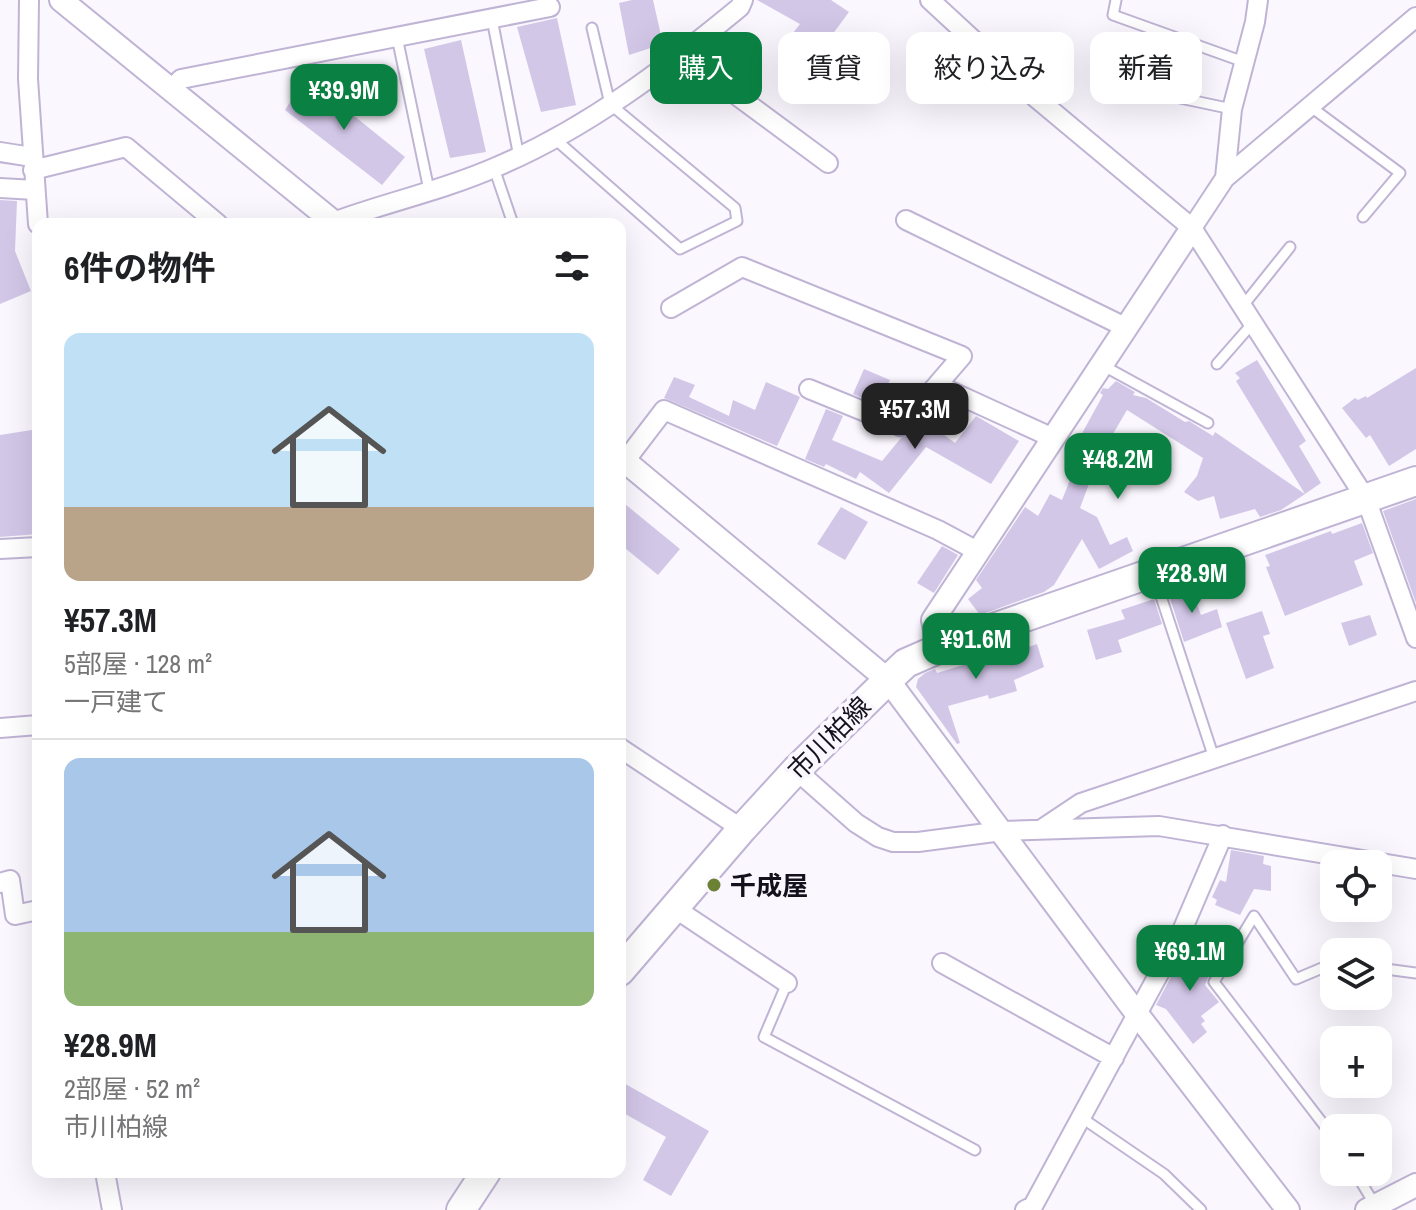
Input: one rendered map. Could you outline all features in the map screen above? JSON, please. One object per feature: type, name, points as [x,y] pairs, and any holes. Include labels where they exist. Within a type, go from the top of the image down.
[{"type":"main road","name":"市川柏線","points":[[626,964],[796,770],[906,663],[939,648],[1416,481]]},
{"type":"main road","points":[[461,1210],[482,1178]]},
{"type":"street","points":[[29,0],[28,79],[37,218]]},
{"type":"street","points":[[61,0],[326,218]]},
{"type":"street","points":[[710,32],[740,7],[743,0]]},
{"type":"street","points":[[930,0],[1035,97],[1192,228],[1366,499],[1416,638]]},
{"type":"street","points":[[1225,178],[1232,109],[1258,0]]},
{"type":"street","points":[[171,90],[181,79],[550,7]]},
{"type":"street","points":[[939,648],[933,620],[1225,178],[1416,17]]},
{"type":"street","points":[[347,218],[519,157],[555,139],[650,77]]},
{"type":"street","points":[[748,104],[828,163]]},
{"type":"street","points":[[0,152],[32,164],[126,147],[211,218]]},
{"type":"street","points":[[0,188],[35,190]]},
{"type":"street","points":[[906,220],[1127,328]]},
{"type":"street","points":[[671,308],[742,267],[962,356],[900,426],[809,389]]},
{"type":"street","points":[[937,385],[1053,438]]},
{"type":"street","points":[[626,454],[664,410],[938,530],[979,552]]},
{"type":"street","points":[[626,462],[888,680],[1137,1014],[1288,1210]]},
{"type":"street","points":[[0,549],[32,547]]},
{"type":"street","points":[[1042,829],[1081,803],[1416,691]]},
{"type":"street","points":[[0,728],[32,725]]},
{"type":"street","points":[[626,752],[742,829]]},
{"type":"street","points":[[796,770],[856,823],[878,837],[893,842],[918,842],[1002,831],[1159,826],[1416,869]]},
{"type":"street","points":[[1031,1209],[1181,933],[1223,835]]},
{"type":"street","points":[[0,883],[10,880],[15,915],[32,911]]},
{"type":"street","points":[[673,907],[787,983]]},
{"type":"street","points":[[942,963],[1114,1058]]},
{"type":"street","points":[[106,1178],[112,1210]]},
{"type":"street","points":[[1371,1208],[1416,1185]]},
{"type":"lane","points":[[1116,0],[1113,15],[1244,62]]},
{"type":"lane","points":[[491,18],[519,157]]},
{"type":"lane","points":[[555,139],[680,249],[737,221],[735,208],[610,104],[592,28]]},
{"type":"lane","points":[[397,37],[429,190]]},
{"type":"lane","points":[[1202,103],[1232,109]]},
{"type":"lane","points":[[1311,107],[1400,173],[1363,217]]},
{"type":"lane","points":[[494,168],[511,218]]},
{"type":"lane","points":[[1242,308],[1290,247]]},
{"type":"lane","points":[[1217,364],[1252,324]]},
{"type":"lane","points":[[1102,365],[1208,423]]},
{"type":"lane","points":[[1153,574],[1214,758]]},
{"type":"lane","points":[[1320,969],[1296,979],[1254,916],[1214,982],[1320,1120]]},
{"type":"lane","points":[[1181,933],[1230,955]]},
{"type":"lane","points":[[1392,970],[1416,973]]},
{"type":"lane","points":[[787,983],[764,1037],[975,1150]]},
{"type":"lane","points":[[1082,1118],[1164,1174],[1201,1210]]},
{"type":"lane","points":[[1361,1186],[1371,1208]]},
{"type":"building","points":[[653,0],[660,32],[650,32],[650,48],[629,55],[619,3]]},
{"type":"building","points":[[757,0],[831,0],[849,12],[834,32],[794,32],[800,24]]},
{"type":"building","points":[[557,18],[576,105],[541,112],[517,27]]},
{"type":"building","points":[[461,40],[486,152],[450,158],[424,49]]},
{"type":"building","points":[[306,77],[405,157],[382,185],[285,110]]},
{"type":"building","points":[[0,200],[17,201],[15,251],[31,291],[0,304]]},
{"type":"building","points":[[1257,360],[1306,441],[1299,446],[1321,483],[1305,494],[1236,381],[1240,378],[1235,373]]},
{"type":"building","points":[[1416,368],[1416,449],[1389,466],[1370,435],[1366,438],[1342,408],[1355,398],[1367,398]]},
{"type":"building","points":[[864,369],[890,380],[878,404],[853,394]]},
{"type":"building","points":[[674,377],[695,385],[689,397],[729,416],[733,400],[755,410],[766,382],[800,397],[777,446],[664,398]]},
{"type":"building","points":[[1116,381],[1135,392],[1133,395],[1146,398],[1185,422],[1189,421],[1213,436],[1215,432],[1305,494],[1281,510],[1260,517],[1255,509],[1220,519],[1214,496],[1198,501],[1184,492],[1197,476],[1203,458],[1127,410],[1103,451],[1122,460],[1116,479],[1114,482],[1093,473],[1080,508],[1097,517],[1110,545],[1127,537],[1133,551],[1099,569],[1082,539],[1054,585],[1044,592],[980,615],[968,599],[982,588],[976,580],[1025,507],[1038,516],[1050,494],[1062,500],[1074,470],[1067,467],[1068,459],[1103,395],[1100,393],[1103,388],[1108,389]]},
{"type":"building","points":[[826,409],[843,416],[832,440],[882,461],[901,438],[923,419],[955,443],[976,416],[1019,441],[991,484],[926,447],[889,493],[860,472],[856,479],[826,464],[824,467],[805,459]]},
{"type":"building","points":[[32,430],[32,534],[0,537],[0,435]]},
{"type":"building","points":[[1416,499],[1416,603],[1383,511]]},
{"type":"building","points":[[626,505],[680,549],[658,575],[626,549]]},
{"type":"building","points":[[841,507],[868,522],[845,560],[817,544]]},
{"type":"building","points":[[1362,523],[1373,553],[1354,561],[1363,585],[1285,616],[1266,567],[1270,566],[1265,555]]},
{"type":"building","points":[[942,546],[958,555],[934,593],[917,583]]},
{"type":"building","points":[[1189,584],[1201,615],[1217,609],[1222,627],[1184,642],[1168,592]]},
{"type":"building","points":[[1154,599],[1162,624],[1118,640],[1122,652],[1096,660],[1087,630],[1125,619],[1121,610]]},
{"type":"building","points":[[1262,611],[1270,634],[1263,636],[1274,668],[1246,679],[1226,623]]},
{"type":"building","points":[[1370,615],[1377,635],[1349,646],[1341,623]]},
{"type":"building","points":[[1037,644],[1044,667],[1014,680],[1017,691],[948,706],[960,743],[957,744],[916,687],[918,679],[925,673],[935,669],[937,673],[979,660],[976,652],[995,646],[998,658]]},
{"type":"building","points":[[1231,850],[1264,856],[1263,864],[1271,866],[1271,891],[1254,889],[1240,915],[1215,905],[1217,900],[1212,897],[1220,880],[1226,882]]},
{"type":"building","points":[[1188,945],[1216,957],[1205,985],[1219,1002],[1201,1016],[1205,1021],[1201,1024],[1207,1032],[1193,1044],[1166,1009],[1156,1005]]},
{"type":"building","points":[[626,1084],[709,1131],[671,1196],[643,1180],[666,1137],[626,1114]]},
{"type":"place","name":"千成屋","points":[[714,885]]}]
